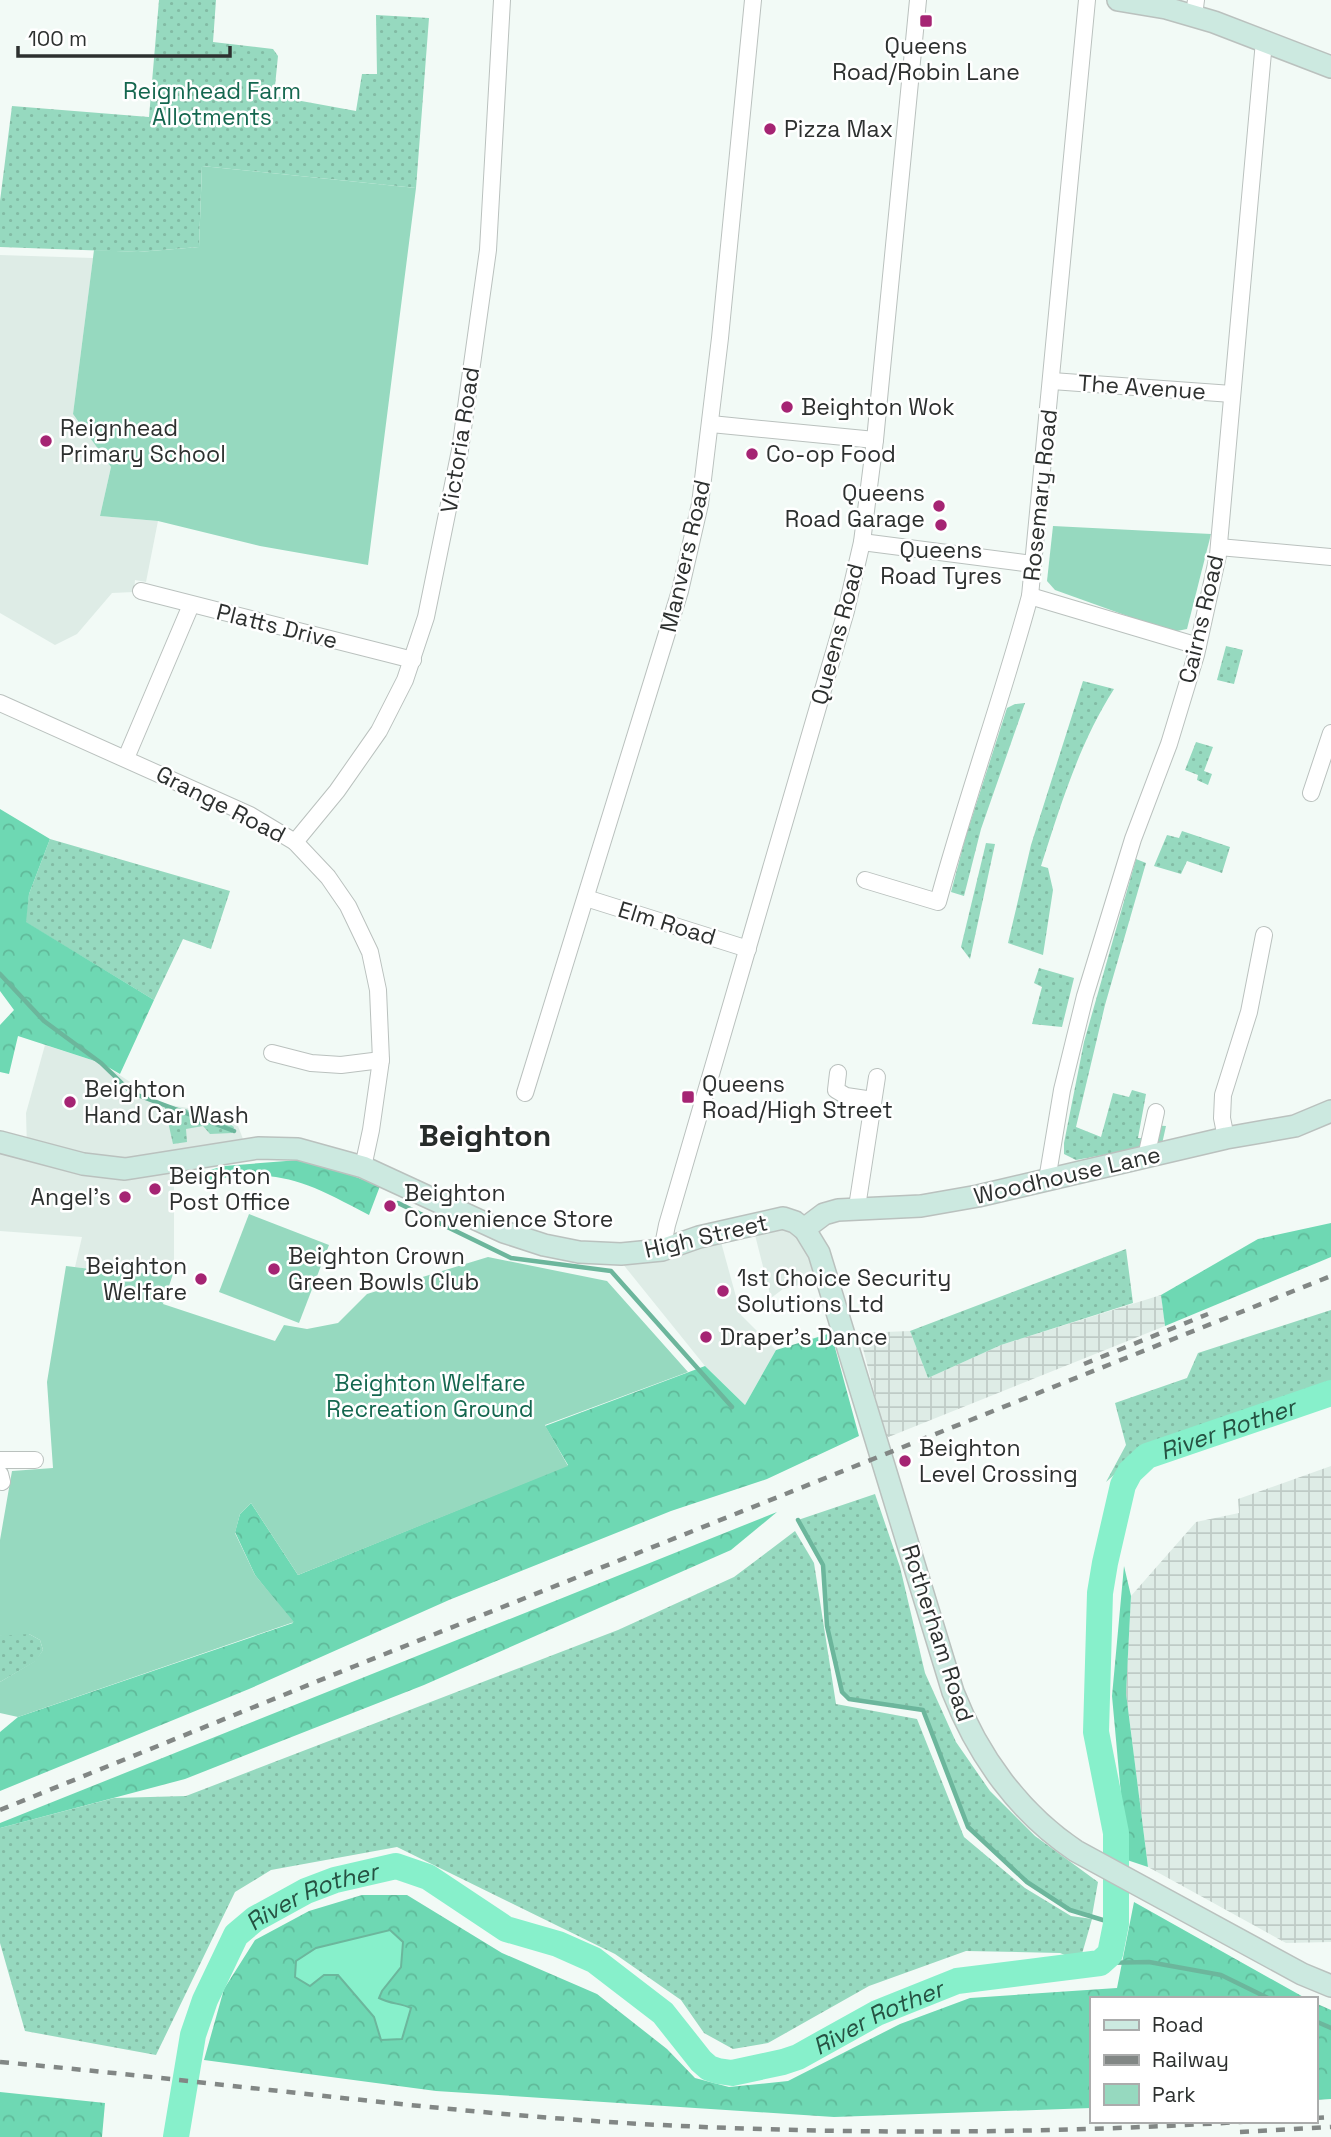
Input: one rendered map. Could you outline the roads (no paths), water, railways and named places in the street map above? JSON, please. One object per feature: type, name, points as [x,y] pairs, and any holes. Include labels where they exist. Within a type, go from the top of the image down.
[{"type":"street","name":"Victoria Road","points":[[295,842],[360,760],[397,698],[413,660],[426,617],[460,450],[488,250],[502,0]]},
{"type":"street","name":"Manvers Road","points":[[525,1093],[680,591],[700,504],[711,424],[753,0]]},
{"type":"street","name":"Queens Road","points":[[662,1250],[667,1225],[846,611],[862,542],[875,440],[918,0]]},
{"type":"street","name":"Rosemary Road","points":[[865,880],[938,902],[958,827],[1012,664],[1030,596],[1087,0]]},
{"type":"street","points":[[1118,0],[1166,8],[1195,8],[1264,41],[1331,67]]},
{"type":"street","name":"Cairns Road","points":[[1046,1180],[1062,1090],[1085,996],[1129,850],[1169,744],[1198,646],[1219,547],[1264,41]]},
{"type":"street","name":"The Avenue","points":[[1052,381],[1232,394]]},
{"type":"street","points":[[711,424],[875,440]]},
{"type":"street","points":[[862,542],[1032,564]]},
{"type":"street","points":[[1219,547],[1331,557]]},
{"type":"street","name":"Platts Drive","points":[[141,591],[413,660]]},
{"type":"street","points":[[1030,596],[1198,646]]},
{"type":"street","points":[[126,758],[191,605]]},
{"type":"street","name":"Grange Road","points":[[0,703],[224,801],[274,828],[295,842],[335,887],[348,906],[370,952],[378,990],[381,1060],[363,1167]]},
{"type":"street","points":[[1311,793],[1331,733]]},
{"type":"street","name":"Elm Road","points":[[586,898],[748,948]]},
{"type":"street","points":[[1226,1138],[1222,1118],[1223,1096],[1249,1012],[1264,935]]},
{"type":"street","points":[[272,1053],[311,1063],[341,1065],[381,1060]]},
{"type":"street","points":[[838,1073],[836,1090],[846,1096],[873,1100]]},
{"type":"street","points":[[857,1207],[877,1077]]},
{"type":"street","name":"Woodhouse Lane","points":[[804,1229],[830,1212],[857,1207],[921,1206],[978,1196],[1226,1138],[1295,1125],[1331,1111]]},
{"type":"street","points":[[1146,1157],[1156,1112]]},
{"type":"street","name":"High Street","points":[[0,1142],[83,1164],[125,1169],[258,1148],[298,1149],[363,1167],[530,1242],[579,1252],[621,1254],[662,1250],[699,1237],[774,1219],[791,1220],[804,1229]]},
{"type":"street","name":"Rotherham Road","points":[[804,1229],[814,1242],[822,1262],[953,1692],[964,1720],[989,1763],[1016,1798],[1060,1840],[1094,1863],[1302,1974],[1331,1986]]},
{"type":"street","points":[[0,1460],[35,1460]]},
{"type":"waterway","points":[[0,974],[44,1021],[101,1063],[132,1093],[234,1131]]},
{"type":"waterway","points":[[398,1203],[511,1258],[611,1271],[732,1407]]},
{"type":"waterway","name":"River Rother","points":[[176,2137],[193,2035],[205,2000],[236,1935],[255,1919],[306,1891],[335,1880],[396,1866],[428,1877],[506,1929],[558,1944],[594,1960],[663,2013],[709,2068],[732,2073],[798,2057],[877,2013],[957,1981],[1100,1963],[1110,1954],[1116,1924],[1116,1833],[1096,1732],[1100,1593],[1123,1485],[1130,1472],[1147,1456],[1331,1393]]},
{"type":"waterway","points":[[798,1520],[823,1565],[827,1626],[842,1692],[849,1699],[923,1710],[968,1827],[1027,1882],[1070,1910],[1116,1924]]},
{"type":"waterway","points":[[1100,1963],[1149,1962],[1221,1975],[1266,1997]]},
{"type":"waterway","points":[[1317,2022],[1331,2028]]},
{"type":"railway","points":[[0,1810],[1331,1276]]},
{"type":"railway","points":[[1084,1364],[1208,1314]]},
{"type":"railway","points":[[0,2062],[481,2112],[719,2128],[949,2132],[1218,2123]]},
{"type":"railway","points":[[1317,2118],[1331,2117]]},
{"type":"railway","points":[[1240,2132],[1331,2127]]},
{"type":"place","name":"Queens Road/Robin Lane","points":[[926,21]]},
{"type":"place","name":"Pizza Max","points":[[770,129]]},
{"type":"place","name":"Beighton Wok","points":[[787,407]]},
{"type":"place","name":"Reignhead Primary School","points":[[46,441]]},
{"type":"place","name":"Co-op Food","points":[[752,454]]},
{"type":"place","name":"Queens Road Garage","points":[[939,506]]},
{"type":"place","name":"Queens Road Tyres","points":[[941,525]]},
{"type":"place","name":"Queens Road/High Street","points":[[688,1097]]},
{"type":"place","name":"Beighton Hand Car Wash","points":[[70,1102]]},
{"type":"place","name":"Beighton Post Office","points":[[155,1189]]},
{"type":"place","name":"Angel's","points":[[125,1197]]},
{"type":"place","name":"Beighton Convenience Store","points":[[390,1206]]},
{"type":"place","name":"Beighton Crown Green Bowls Club","points":[[274,1269]]},
{"type":"place","name":"Beighton Welfare","points":[[201,1279]]},
{"type":"place","name":"1st Choice Security Solutions Ltd","points":[[723,1291]]},
{"type":"place","name":"Draper's Dance","points":[[706,1337]]},
{"type":"place","name":"Beighton Level Crossing","points":[[905,1461]]},
{"type":"district","name":"Beighton","points":[[485,1135]]},
{"type":"park label","name":"Reignhead Farm Allotments","points":[[212,104]]},
{"type":"park label","name":"Beighton Welfare Recreation Ground","points":[[430,1396]]}]
